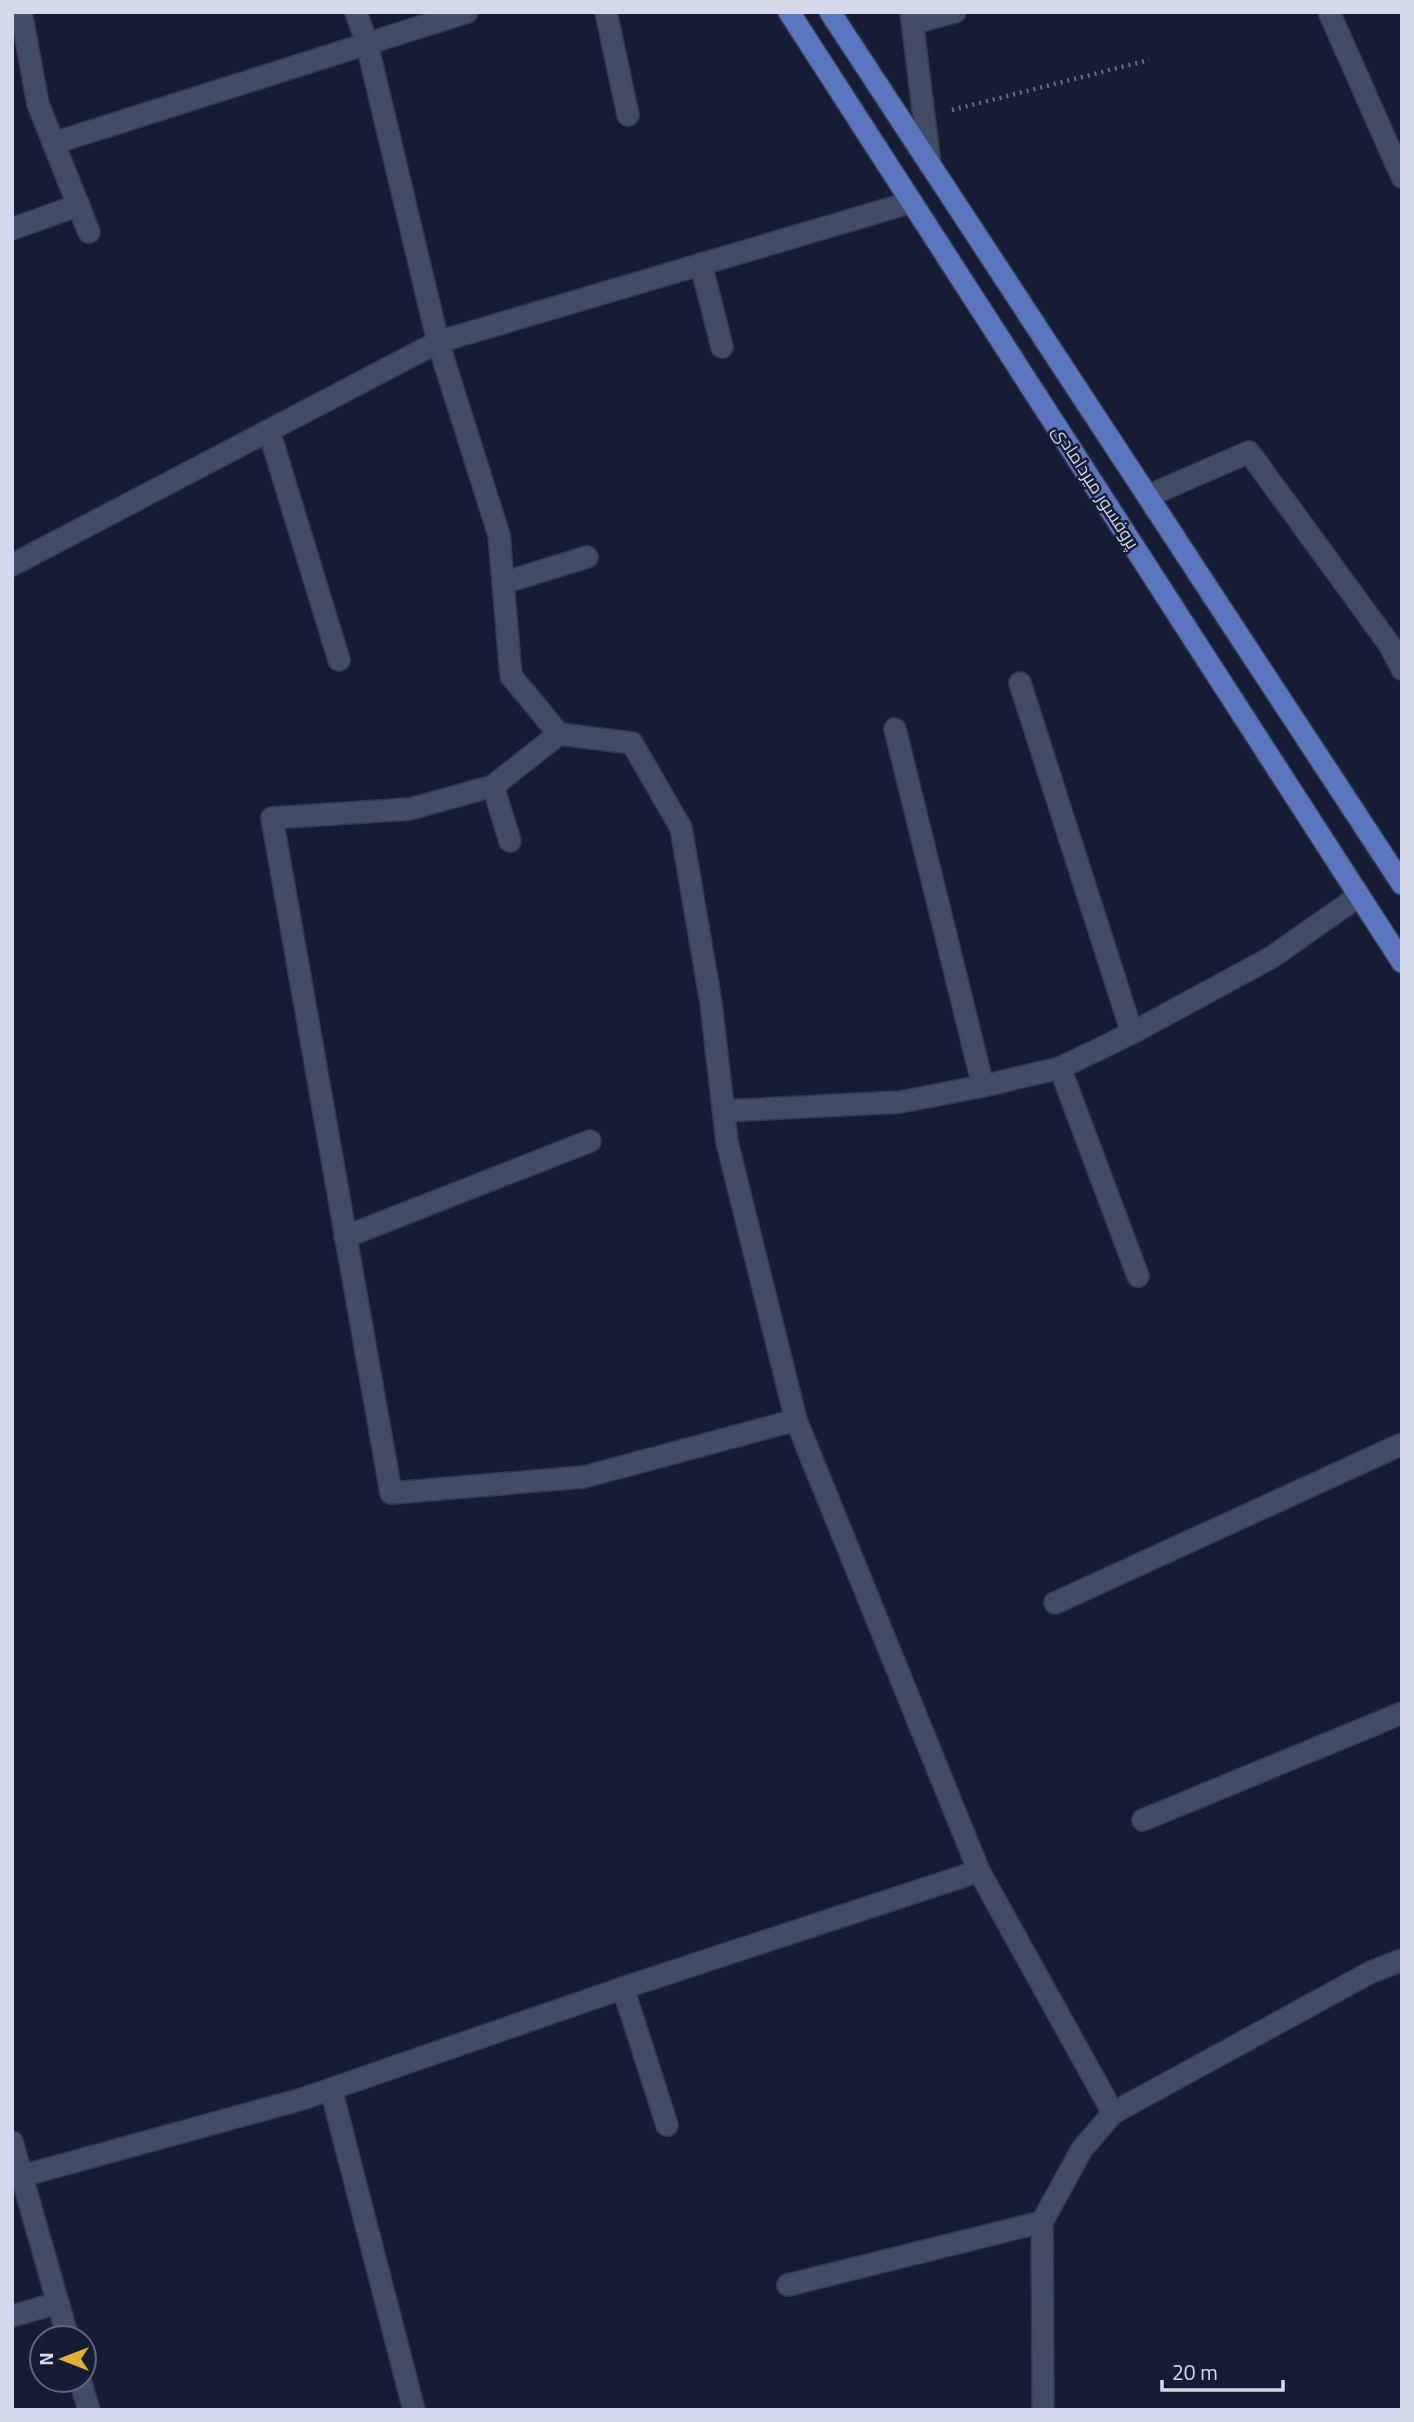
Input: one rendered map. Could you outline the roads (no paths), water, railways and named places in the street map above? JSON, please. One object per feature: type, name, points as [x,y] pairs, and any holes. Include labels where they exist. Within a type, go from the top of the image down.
[{"type":"main road","name":"پروفسور میردامادی","points":[[789,12],[1402,962]]},
{"type":"main road","points":[[830,12],[1399,875]]},
{"type":"street","points":[[21,12],[38,104],[89,232]]},
{"type":"street","points":[[356,12],[367,44],[438,342],[499,535],[511,676],[559,734],[632,743],[681,828],[712,1003],[727,1142],[796,1420],[979,1871],[1113,2113]]},
{"type":"street","points":[[54,143],[467,12]]},
{"type":"street","points":[[606,12],[628,115]]},
{"type":"street","points":[[930,165],[912,18],[955,12]]},
{"type":"street","points":[[1329,12],[1402,177]]},
{"type":"street","points":[[12,565],[438,342],[912,202]]},
{"type":"street","points":[[12,229],[79,205]]},
{"type":"street","points":[[701,264],[722,347]]},
{"type":"street","points":[[268,430],[339,660]]},
{"type":"street","points":[[1148,496],[1249,452],[1389,644],[1402,669]]},
{"type":"street","points":[[503,583],[587,557]]},
{"type":"street","points":[[1020,683],[1132,1033]]},
{"type":"street","points":[[895,729],[984,1086]]},
{"type":"street","points":[[559,734],[493,786],[410,808],[272,818],[391,1493],[584,1477],[796,1420]]},
{"type":"street","points":[[493,786],[509,841]]},
{"type":"street","points":[[724,1111],[900,1102],[1059,1068],[1132,1033],[1272,957],[1359,896]]},
{"type":"street","points":[[1059,1068],[1138,1276]]},
{"type":"street","points":[[345,1237],[590,1141]]},
{"type":"street","points":[[1055,1603],[1402,1444]]},
{"type":"street","points":[[1143,1820],[1402,1713]]},
{"type":"street","points":[[22,2176],[302,2099],[623,1988],[979,1871]]},
{"type":"street","points":[[1043,2410],[1042,2222],[1082,2149],[1113,2113],[1371,1972],[1402,1959]]},
{"type":"street","points":[[623,1988],[667,2125]]},
{"type":"street","points":[[331,2089],[414,2410]]},
{"type":"street","points":[[12,2142],[22,2176],[21,2203],[64,2324]]},
{"type":"street","points":[[788,2285],[1042,2222]]},
{"type":"street","points":[[12,2316],[58,2304]]}]
